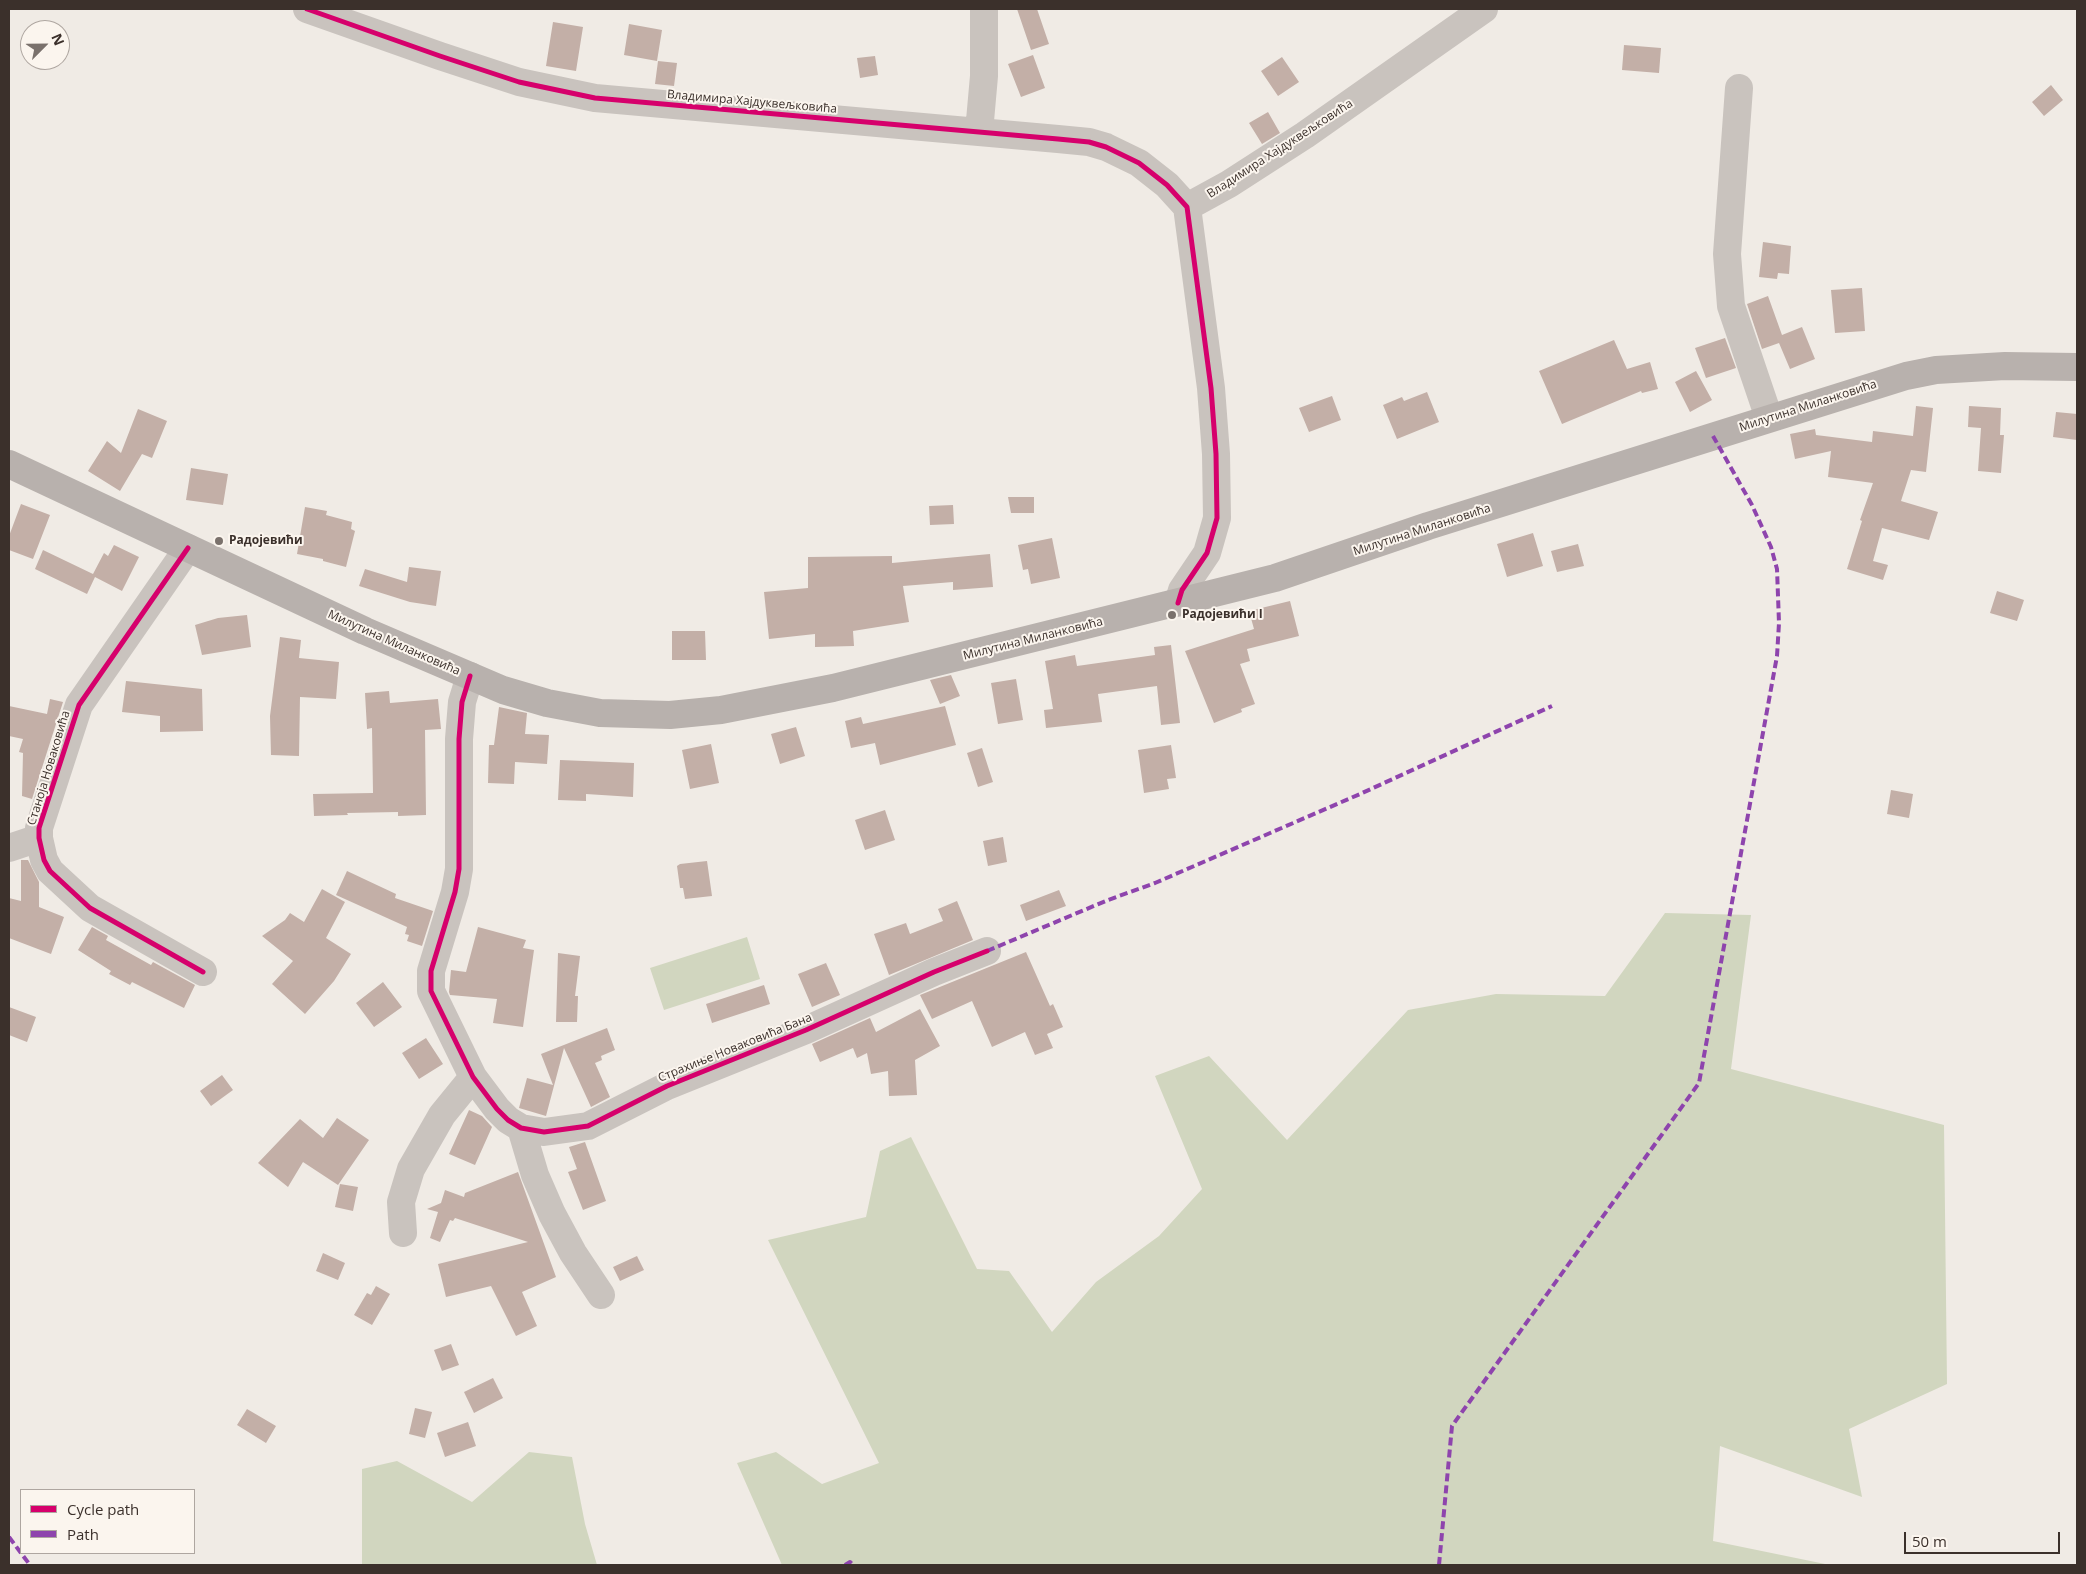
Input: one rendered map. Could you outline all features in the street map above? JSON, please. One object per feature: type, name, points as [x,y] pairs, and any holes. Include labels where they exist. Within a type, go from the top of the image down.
[{"type":"main road","name":"Милутина Миланковића","points":[[9,464],[365,631],[470,676],[526,698],[587,711],[648,716],[702,713],[833,688],[1276,578],[1428,526],[1769,418],[1925,371],[2005,366],[2077,367]]},
{"type":"street","name":"Владимира Хајдуквељковића","points":[[308,9],[519,82],[595,98],[1088,142],[1106,147],[1139,163],[1154,173],[1187,207],[1229,184],[1305,135],[1484,9]]},
{"type":"street","points":[[980,132],[984,76],[984,9]]},
{"type":"street","points":[[1739,88],[1727,254],[1731,306],[1769,418]]},
{"type":"street","points":[[1178,603],[1182,590],[1207,552],[1217,518],[1216,454],[1211,388],[1187,207]]},
{"type":"street","name":"Станоја Новаковића","points":[[188,548],[79,705],[39,828],[39,838],[44,860],[50,871],[90,908],[203,972]]},
{"type":"street","name":"Страхиње Новаковића Бана","points":[[470,676],[462,702],[459,740],[458,879],[433,960],[430,981],[434,1000],[473,1077],[497,1109],[508,1120],[521,1128],[544,1132],[588,1126],[666,1086],[806,1030],[870,1003],[934,972],[987,951]]},
{"type":"street","points":[[9,848],[39,838]]},
{"type":"street","points":[[403,1233],[401,1202],[411,1170],[442,1115],[473,1077]]},
{"type":"street","points":[[521,1128],[535,1175],[552,1214],[573,1253],[601,1295]]},
{"type":"green space","points":[[1665,913],[1751,915],[1731,1069],[1944,1125],[1947,1384],[1849,1429],[1862,1497],[1720,1446],[1713,1541],[1830,1565],[782,1565],[737,1463],[776,1452],[822,1484],[879,1463],[768,1240],[866,1217],[880,1151],[911,1137],[977,1269],[1009,1271],[1052,1332],[1096,1282],[1159,1236],[1202,1189],[1155,1076],[1209,1056],[1287,1140],[1408,1010],[1496,994],[1605,996]]},
{"type":"green space","points":[[747,937],[760,979],[664,1010],[650,968]]},
{"type":"green space","points":[[529,1452],[572,1457],[585,1524],[597,1565],[362,1565],[362,1469],[397,1461],[472,1502]]},
{"type":"building","points":[[1017,9],[1037,9],[1049,44],[1031,50]]},
{"type":"building","points":[[553,22],[583,27],[576,71],[546,66]]},
{"type":"building","points":[[629,24],[662,30],[657,61],[624,55]]},
{"type":"building","points":[[1624,45],[1661,48],[1659,73],[1622,70]]},
{"type":"building","points":[[1033,55],[1045,88],[1021,97],[1008,64]]},
{"type":"building","points":[[875,56],[878,75],[860,78],[857,58]]},
{"type":"building","points":[[1282,57],[1299,82],[1278,96],[1261,71]]},
{"type":"building","points":[[658,61],[677,63],[674,86],[655,84]]},
{"type":"building","points":[[2051,85],[2063,100],[2044,116],[2032,102]]},
{"type":"building","points":[[1268,112],[1280,133],[1262,144],[1249,123]]},
{"type":"building","points":[[1763,242],[1791,246],[1789,274],[1778,273],[1777,279],[1759,277]]},
{"type":"building","points":[[1862,288],[1865,331],[1835,333],[1831,290]]},
{"type":"building","points":[[1768,296],[1782,335],[1802,327],[1815,359],[1790,369],[1779,343],[1762,349],[1747,304]]},
{"type":"building","points":[[1725,338],[1736,368],[1706,378],[1695,348]]},
{"type":"building","points":[[1614,340],[1627,369],[1650,362],[1658,389],[1642,393],[1641,391],[1562,424],[1539,371]]},
{"type":"building","points":[[1696,371],[1712,400],[1690,412],[1675,382]]},
{"type":"building","points":[[1427,392],[1439,422],[1397,439],[1383,405],[1402,397],[1404,401]]},
{"type":"building","points":[[1332,396],[1341,420],[1309,432],[1299,408]]},
{"type":"building","points":[[1916,406],[1933,408],[1926,472],[1911,470],[1901,501],[1938,512],[1929,540],[1882,528],[1873,561],[1888,565],[1883,580],[1847,569],[1862,521],[1860,520],[1873,483],[1828,477],[1831,451],[1795,459],[1790,434],[1815,429],[1816,435],[1872,442],[1873,431],[1913,436]]},
{"type":"building","points":[[1969,406],[2001,408],[2000,435],[2004,435],[2001,473],[1978,471],[1981,428],[1968,427]]},
{"type":"building","points":[[138,409],[167,421],[152,458],[142,454],[120,491],[88,471],[107,441],[121,453]]},
{"type":"building","points":[[2056,412],[2077,414],[2077,440],[2053,437]]},
{"type":"building","points":[[191,468],[228,474],[223,505],[186,500]]},
{"type":"building","points":[[1008,497],[1034,497],[1034,513],[1011,513]]},
{"type":"building","points":[[21,504],[50,515],[33,559],[9,550],[9,536]]},
{"type":"building","points":[[953,505],[954,524],[930,525],[929,506]]},
{"type":"building","points":[[305,507],[327,511],[326,515],[352,522],[351,529],[355,531],[346,567],[323,561],[323,559],[297,554]]},
{"type":"building","points":[[1533,533],[1543,566],[1507,577],[1497,544]]},
{"type":"building","points":[[1052,538],[1060,578],[1031,584],[1028,569],[1023,570],[1018,545]]},
{"type":"building","points":[[1578,544],[1584,566],[1557,572],[1551,551]]},
{"type":"building","points":[[114,545],[139,557],[122,591],[95,577],[87,594],[35,569],[43,550],[93,574],[104,553],[108,556]]},
{"type":"building","points":[[990,554],[993,587],[953,590],[953,582],[903,586],[909,622],[853,631],[854,646],[815,647],[815,634],[769,639],[764,592],[808,588],[808,557],[892,556],[892,563]]},
{"type":"building","points":[[409,567],[441,571],[436,606],[410,602],[359,586],[365,569],[407,582]]},
{"type":"building","points":[[1997,591],[2024,600],[2017,621],[1990,613]]},
{"type":"building","points":[[1290,601],[1299,636],[1247,649],[1250,661],[1240,664],[1255,704],[1241,709],[1242,712],[1214,723],[1185,651],[1254,629],[1249,611]]},
{"type":"building","points":[[247,615],[251,647],[202,655],[195,625],[218,618]]},
{"type":"building","points":[[672,631],[705,631],[706,660],[672,660]]},
{"type":"building","points":[[280,637],[301,640],[299,658],[339,662],[336,699],[300,697],[299,756],[271,755],[270,716]]},
{"type":"building","points":[[1171,645],[1180,723],[1161,725],[1157,686],[1098,694],[1102,722],[1046,728],[1044,710],[1053,709],[1045,661],[1075,655],[1077,666],[1155,655],[1154,647]]},
{"type":"building","points":[[951,675],[960,696],[940,704],[930,680]]},
{"type":"building","points":[[1016,679],[1023,720],[998,724],[991,683]]},
{"type":"building","points":[[126,681],[202,689],[203,731],[160,732],[160,716],[122,712]]},
{"type":"building","points":[[389,691],[390,703],[438,699],[441,729],[425,730],[426,815],[398,816],[398,812],[314,816],[313,794],[373,793],[372,728],[367,729],[365,693]]},
{"type":"building","points":[[50,699],[63,702],[32,799],[22,796],[23,753],[19,752],[23,739],[9,736],[9,706],[47,714]]},
{"type":"building","points":[[945,706],[956,745],[880,765],[875,743],[851,748],[845,721],[861,717],[863,724]]},
{"type":"building","points":[[499,707],[527,713],[525,734],[549,735],[547,764],[515,762],[514,784],[488,783],[489,745],[494,745]]},
{"type":"building","points":[[796,727],[805,756],[780,764],[771,734]]},
{"type":"building","points":[[711,744],[719,783],[690,789],[682,750]]},
{"type":"building","points":[[1171,745],[1176,778],[1167,779],[1169,789],[1144,793],[1138,750]]},
{"type":"building","points":[[982,748],[993,782],[978,787],[967,753]]},
{"type":"building","points":[[560,760],[634,763],[633,797],[586,794],[586,801],[558,800]]},
{"type":"building","points":[[1891,790],[1913,794],[1909,818],[1887,814]]},
{"type":"building","points":[[885,810],[895,840],[865,850],[855,820]]},
{"type":"building","points":[[1003,837],[1007,862],[988,866],[983,841]]},
{"type":"building","points":[[21,860],[28,860],[39,882],[39,907],[64,917],[51,954],[9,938],[9,898],[21,901]]},
{"type":"building","points":[[707,861],[712,896],[685,899],[683,888],[680,888],[677,866]]},
{"type":"building","points":[[347,871],[396,894],[395,898],[433,911],[422,946],[407,941],[409,935],[405,934],[407,927],[336,895]]},
{"type":"building","points":[[322,889],[345,902],[326,938],[351,954],[334,981],[305,1014],[272,984],[293,961],[262,936],[285,920],[290,913],[304,922]]},
{"type":"building","points":[[1059,890],[1066,906],[1026,921],[1020,905]]},
{"type":"building","points":[[957,901],[973,940],[889,975],[874,934],[906,923],[910,934],[943,921],[938,909]]},
{"type":"building","points":[[92,927],[108,936],[106,940],[151,965],[153,962],[195,985],[184,1008],[132,982],[130,985],[109,974],[111,971],[78,950]]},
{"type":"building","points":[[478,927],[526,940],[523,948],[534,950],[523,1027],[493,1023],[497,999],[450,995],[451,970],[466,972]]},
{"type":"building","points":[[1026,952],[1050,1006],[1053,1004],[1063,1027],[1047,1034],[1053,1048],[1035,1055],[1025,1032],[992,1047],[972,1001],[932,1019],[920,995]]},
{"type":"building","points":[[558,953],[580,956],[575,996],[578,996],[577,1022],[556,1022]]},
{"type":"building","points":[[826,963],[840,995],[812,1007],[798,974]]},
{"type":"building","points":[[383,982],[402,1007],[374,1027],[356,1003]]},
{"type":"building","points":[[764,985],[770,1004],[712,1023],[706,1004]]},
{"type":"building","points":[[9,1007],[36,1017],[27,1042],[9,1035]]},
{"type":"building","points":[[920,1009],[940,1046],[915,1060],[917,1095],[889,1096],[888,1071],[871,1074],[867,1053],[857,1058],[853,1048],[820,1062],[812,1044],[870,1018],[876,1032]]},
{"type":"building","points":[[607,1028],[615,1050],[601,1056],[602,1060],[595,1063],[610,1097],[591,1107],[564,1048],[546,1116],[519,1108],[527,1078],[553,1085],[541,1054]]},
{"type":"building","points":[[426,1038],[443,1064],[419,1079],[402,1053]]},
{"type":"building","points":[[222,1075],[233,1090],[211,1106],[200,1091]]},
{"type":"building","points":[[469,1110],[482,1116],[492,1127],[475,1165],[449,1154]]},
{"type":"building","points":[[337,1118],[369,1140],[338,1185],[303,1162],[288,1187],[258,1163],[300,1119],[323,1138]]},
{"type":"building","points":[[585,1142],[606,1201],[583,1210],[568,1172],[577,1169],[569,1147]]},
{"type":"building","points":[[518,1172],[556,1277],[522,1292],[537,1326],[516,1336],[491,1286],[446,1297],[438,1264],[528,1242],[455,1218],[453,1221],[450,1220],[440,1242],[430,1238],[438,1212],[427,1209],[441,1203],[445,1190],[464,1197],[465,1193]]},
{"type":"building","points":[[340,1184],[358,1187],[353,1211],[335,1207]]},
{"type":"building","points":[[323,1253],[345,1263],[338,1280],[316,1271]]},
{"type":"building","points":[[637,1256],[644,1270],[620,1281],[613,1267]]},
{"type":"building","points":[[376,1286],[390,1294],[372,1325],[354,1315],[367,1293],[371,1295]]},
{"type":"building","points":[[451,1344],[459,1365],[442,1371],[434,1350]]},
{"type":"building","points":[[493,1378],[503,1398],[474,1413],[464,1392]]},
{"type":"building","points":[[415,1408],[432,1412],[425,1438],[409,1434]]},
{"type":"building","points":[[247,1409],[276,1426],[266,1443],[237,1425]]},
{"type":"building","points":[[468,1422],[476,1446],[445,1457],[437,1433]]},
{"type":"marked path","points":[[1439,1565],[1452,1426],[1699,1083],[1777,656],[1779,623],[1777,569],[1771,547],[1752,505],[1713,436]]},
{"type":"marked path","points":[[987,951],[1108,900],[1155,883],[1360,794],[1552,706]]},
{"type":"marked path","points":[[9,1537],[20,1552]]},
{"type":"marked path","points":[[22,1554],[30,1565]]},
{"type":"marked path","points":[[845,1565],[850,1562],[853,1565]]},
{"type":"cycle path","points":[[307,9],[519,82],[595,98],[1089,142],[1106,147],[1139,163],[1167,185],[1187,207],[1211,388],[1216,454],[1217,518],[1207,553],[1182,590],[1178,603]]},
{"type":"cycle path","points":[[188,548],[79,705],[39,828],[39,838],[44,860],[50,871],[90,908],[203,972]]},
{"type":"cycle path","points":[[470,676],[462,702],[459,739],[459,869],[455,892],[431,971],[431,991],[473,1077],[497,1109],[508,1120],[521,1128],[544,1132],[588,1126],[667,1086],[806,1030],[934,972],[987,951]]},
{"type":"place","name":"Радојевићи","points":[[219,541]]},
{"type":"place","name":"Радојевићи I","points":[[1172,615]]}]
